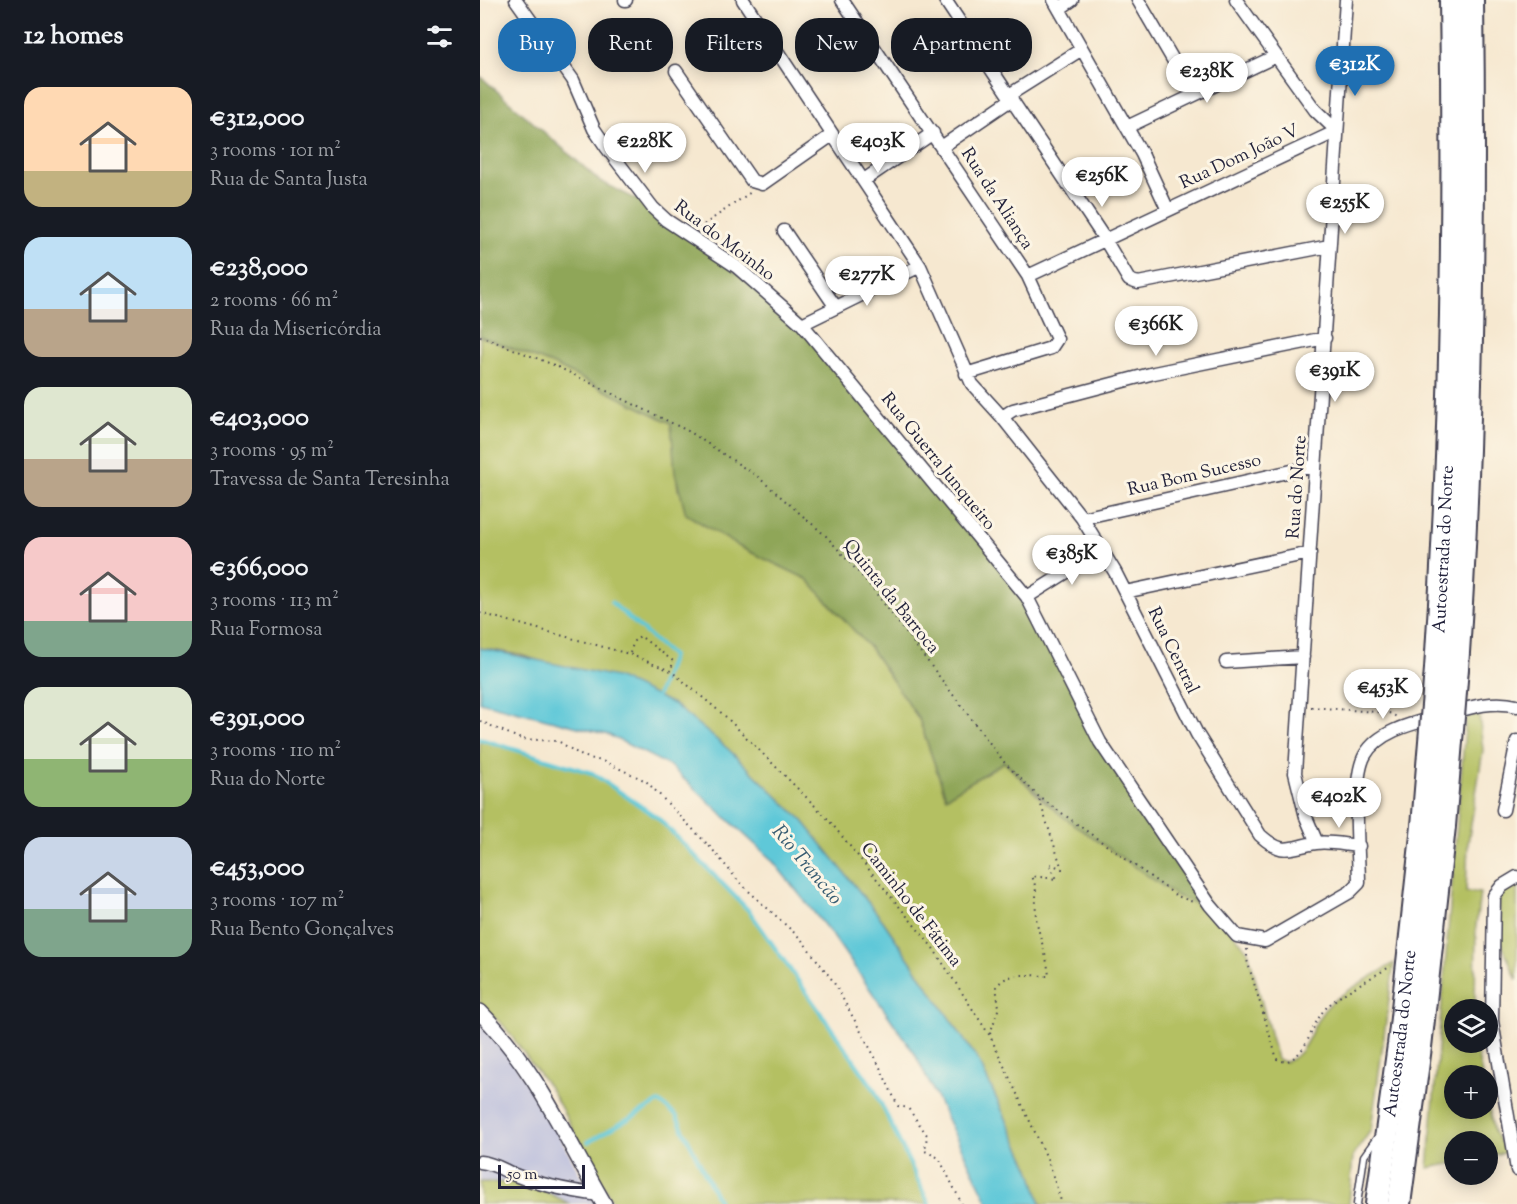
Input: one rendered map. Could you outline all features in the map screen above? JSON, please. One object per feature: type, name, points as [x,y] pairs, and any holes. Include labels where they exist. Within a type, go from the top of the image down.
[{"type":"highway","name":"Autoestrada do Norte","points":[[1447,669],[1446,509],[1453,179],[1451,0]]},
{"type":"highway","name":"Autoestrada do Norte","points":[[1399,1204],[1420,1047],[1447,669],[1467,509],[1472,344],[1472,0]]},
{"type":"highway","name":"Autoestrada do Norte","points":[[1377,1204],[1434,826]]},
{"type":"street","name":"Rua do Moinho","points":[[516,0],[573,80],[594,129],[653,208],[738,267],[802,324]]},
{"type":"street","name":"Rua Central","points":[[743,0],[920,266],[966,374],[1082,518],[1102,550],[1178,699],[1260,835],[1273,847],[1299,849],[1317,843],[1359,846]]},
{"type":"street","name":"Rua da Aliança","points":[[842,0],[943,146],[1028,276],[1057,339],[1052,348],[966,374]]},
{"type":"street","points":[[945,0],[1104,238],[1129,280],[1138,283],[1329,246]]},
{"type":"street","points":[[1072,0],[1056,4],[1142,154],[1167,208]]},
{"type":"street","points":[[1138,0],[1193,94]]},
{"type":"street","points":[[1236,0],[1315,110],[1336,131]]},
{"type":"street","name":"Rua do Norte","points":[[1317,843],[1306,817],[1295,773],[1314,466],[1325,338],[1329,246],[1336,190],[1336,131],[1344,59],[1343,3]]},
{"type":"street","points":[[943,146],[1082,49]]},
{"type":"street","points":[[1127,127],[1276,56]]},
{"type":"street","points":[[676,71],[752,181],[762,184],[832,135]]},
{"type":"street","name":"Rua Dom João V","points":[[1028,276],[1167,208],[1336,131]]},
{"type":"street","points":[[864,180],[933,133]]},
{"type":"street","points":[[784,231],[835,306]]},
{"type":"street","points":[[802,324],[920,266]]},
{"type":"street","name":"Rua Guerra Junqueiro","points":[[802,324],[1027,597],[1100,742],[1210,905],[1237,936],[1265,941],[1350,892],[1359,883],[1359,846]]},
{"type":"street","points":[[1002,417],[1013,410],[1154,373],[1325,338]]},
{"type":"street","name":"Rua Bom Sucesso","points":[[1082,518],[1314,466]]},
{"type":"street","points":[[1027,597],[1102,550]]},
{"type":"street","points":[[1125,592],[1310,553]]},
{"type":"street","points":[[1226,662],[1303,657]]},
{"type":"street","points":[[1359,846],[1357,782],[1365,755],[1378,741],[1411,724],[1473,707],[1490,704],[1517,706]]},
{"type":"street","points":[[1503,810],[1517,741]]},
{"type":"street","points":[[1517,878],[1502,886],[1494,896],[1492,1021],[1517,1170]]},
{"type":"street","points":[[480,1012],[508,1042],[532,1074],[601,1199]]},
{"type":"street","points":[[480,1162],[491,1163],[516,1176],[601,1199]]},
{"type":"lane","points":[[1357,1204],[1365,1156],[1389,1123]]},
{"type":"path","points":[[690,235],[762,184]]},
{"type":"path","name":"Quinta da Barroca","points":[[480,336],[554,365],[690,432],[758,477],[826,536],[869,584],[1004,762],[1038,796],[1177,896],[1201,905],[1210,905]]},
{"type":"path","name":"Caminho de Fátima","points":[[480,613],[629,654],[671,671],[725,716],[827,818],[933,948],[990,1036],[1047,1158],[1062,1204]]},
{"type":"path","points":[[629,654],[634,641],[640,636],[670,659],[671,671]]},
{"type":"path","points":[[1299,706],[1389,713]]},
{"type":"path","points":[[480,721],[521,739],[558,741],[582,756],[605,762],[646,781],[712,849],[740,884],[801,939],[833,981],[876,1059],[898,1106],[908,1108],[927,1135],[925,1151],[939,1158],[962,1204]]},
{"type":"path","points":[[990,1036],[999,1007],[996,987],[1001,981],[1019,974],[1049,975],[1045,946],[1037,923],[1035,906],[1038,892],[1032,876],[1057,879],[1049,863],[1062,869],[1038,796]]},
{"type":"path","points":[[1247,937],[1247,960],[1277,1059],[1285,1062],[1293,1060],[1303,1049],[1326,1007],[1395,963]]},
{"type":"shaded area","points":[[480,1022],[506,1050],[556,1129],[596,1204],[570,1204],[529,1183],[480,1182]]},
{"type":"green space","points":[[480,76],[600,181],[653,208],[802,324],[1027,597],[1100,742],[1210,905],[1201,905],[1177,896],[1062,816],[1004,762],[946,797],[919,719],[871,649],[807,579],[740,547],[686,514],[675,473],[671,423],[554,365],[480,336]]},
{"type":"green space","points":[[480,336],[554,365],[671,423],[678,490],[740,547],[807,579],[871,649],[919,719],[946,797],[1004,762],[1062,816],[1177,896],[1201,905],[1210,905],[1248,951],[1277,1059],[1285,1062],[1293,1058],[1305,1045],[1321,1014],[1333,1001],[1394,963],[1371,1130],[1353,1156],[1349,1204],[1041,1204],[1030,1169],[978,1060],[883,921],[803,821],[728,749],[673,704],[521,655],[480,648]]},
{"type":"green space","points":[[1479,714],[1483,750],[1468,843],[1466,892],[1480,893],[1476,926],[1475,999],[1444,999],[1444,1053],[1477,1053],[1480,1065],[1444,1065],[1444,1119],[1491,1119],[1494,1131],[1444,1131],[1444,1165],[1428,1168],[1466,717]]},
{"type":"green space","points":[[480,739],[592,773],[658,818],[749,911],[874,1089],[929,1204],[614,1204],[551,1090],[504,1026],[480,1005]]},
{"type":"green space","points":[[1517,883],[1517,980],[1500,940],[1499,895]]},
{"type":"green space","points":[[1498,1138],[1507,1152],[1498,1154]]},
{"type":"green space","points":[[480,1182],[529,1183],[570,1204],[480,1204]]},
{"type":"water","name":"Rio Trancão","points":[[480,648],[616,677],[673,704],[728,749],[803,821],[883,921],[978,1060],[1030,1169],[1041,1204],[989,1204],[915,1054],[833,936],[771,859],[670,766],[609,735],[480,702]]},
{"type":"waterway","points":[[611,602],[672,656],[657,696]]},
{"type":"waterway","points":[[480,739],[592,773],[658,818],[749,911],[874,1089],[929,1204]]},
{"type":"waterway","points":[[588,1142],[659,1102],[676,1115],[720,1204]]}]
